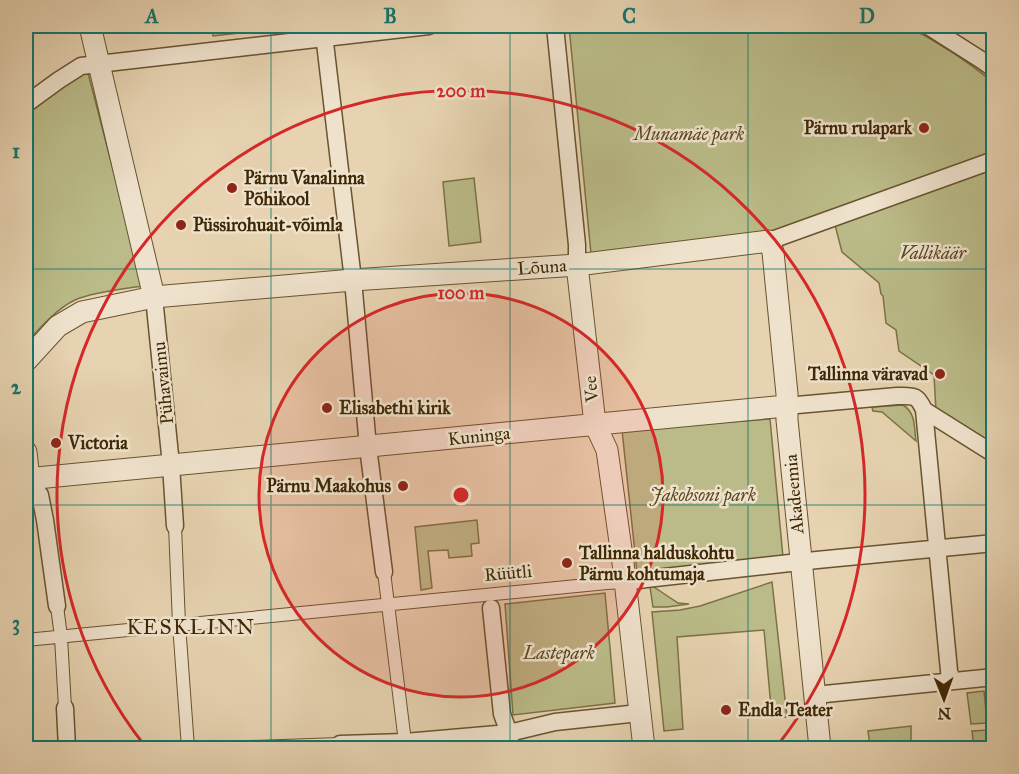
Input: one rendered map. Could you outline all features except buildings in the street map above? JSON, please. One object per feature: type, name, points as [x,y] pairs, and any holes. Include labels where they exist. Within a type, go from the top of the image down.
[{"type":"street","name":"Pühavaimu","points":[[90,26],[154,297],[171,465],[188,748]]},
{"type":"street","points":[[26,104],[81,66],[324,32],[429,26]]},
{"type":"street","name":"Vee","points":[[555,26],[577,245],[577,265],[595,424],[607,450],[644,748]]},
{"type":"street","points":[[928,26],[993,69]]},
{"type":"street","points":[[324,32],[353,280],[368,447],[405,745]]},
{"type":"street","name":"Lõuna","points":[[26,361],[58,326],[82,312],[154,297],[353,280],[577,265],[769,241],[993,160]]},
{"type":"street","name":"Akadeemia","points":[[769,241],[787,394],[786,406],[800,562],[820,748]]},
{"type":"street","name":"Kuninga","points":[[27,481],[868,398],[912,396],[920,401],[924,410]]},
{"type":"street","points":[[924,410],[993,453]]},
{"type":"street","points":[[924,410],[950,681]]},
{"type":"street","points":[[26,452],[27,481],[40,495],[57,606],[61,637],[67,748]]},
{"type":"street","name":"Rüütli","points":[[26,640],[388,604],[491,601],[607,583],[993,543]]},
{"type":"street","points":[[491,601],[502,714],[510,741]]},
{"type":"street","points":[[815,695],[993,677]]},
{"type":"street","points":[[223,748],[340,744],[405,745],[433,738],[510,741],[555,722],[639,713]]},
{"type":"green space","points":[[212,26],[285,26],[285,28],[213,36]]},
{"type":"green space","name":"Munamäe park","points":[[569,26],[907,26],[973,66],[993,82],[993,152],[770,233],[591,254]]},
{"type":"green space","points":[[87,69],[143,286],[99,293],[75,300],[55,314],[26,343],[26,115]]},
{"type":"green space","name":"Vallikäär","points":[[993,166],[993,448],[936,411],[934,375],[899,351],[896,330],[886,323],[879,283],[842,252],[835,225]]},
{"type":"green space","points":[[474,178],[481,242],[449,246],[443,182]]},
{"type":"green space","points":[[903,405],[912,416],[916,441],[882,412],[873,411],[872,407]]},
{"type":"green space","name":"Jakobsoni park","points":[[770,419],[783,557],[637,572],[622,430]]},
{"type":"green space","points":[[477,520],[479,543],[471,544],[472,556],[449,558],[448,550],[428,551],[432,588],[421,590],[415,527]]},
{"type":"green space","points":[[772,582],[787,717],[772,718],[764,630],[677,637],[683,729],[664,731],[652,612],[700,606]]},
{"type":"green space","points":[[651,585],[678,603],[689,604],[653,607]]},
{"type":"green space","name":"Lastepark","points":[[605,593],[615,703],[513,715],[505,604]]},
{"type":"green space","points":[[984,691],[987,723],[971,724],[967,693]]},
{"type":"green space","points":[[911,726],[911,745],[909,747],[872,748],[870,746],[868,731]]},
{"type":"green space","points":[[988,730],[990,748],[974,748],[972,731]]},
{"type":"place","name":"Pärnu rulapark","points":[[924,128]]},
{"type":"place","name":"Pärnu Vanalinna Põhikool","points":[[232,188]]},
{"type":"place","name":"Püssirohuait-võimla","points":[[181,225]]},
{"type":"place","name":"Tallinna väravad","points":[[940,374]]},
{"type":"place","name":"Elisabethi kirik","points":[[327,408]]},
{"type":"place","name":"Victoria","points":[[56,443]]},
{"type":"place","name":"Pärnu Maakohus","points":[[403,486]]},
{"type":"place","name":"Tallinna halduskohtu Pärnu kohtumaja","points":[[567,563]]},
{"type":"place","name":"Endla Teater","points":[[726,710]]},
{"type":"district","name":"KESKLINN","points":[[191,627]]}]
